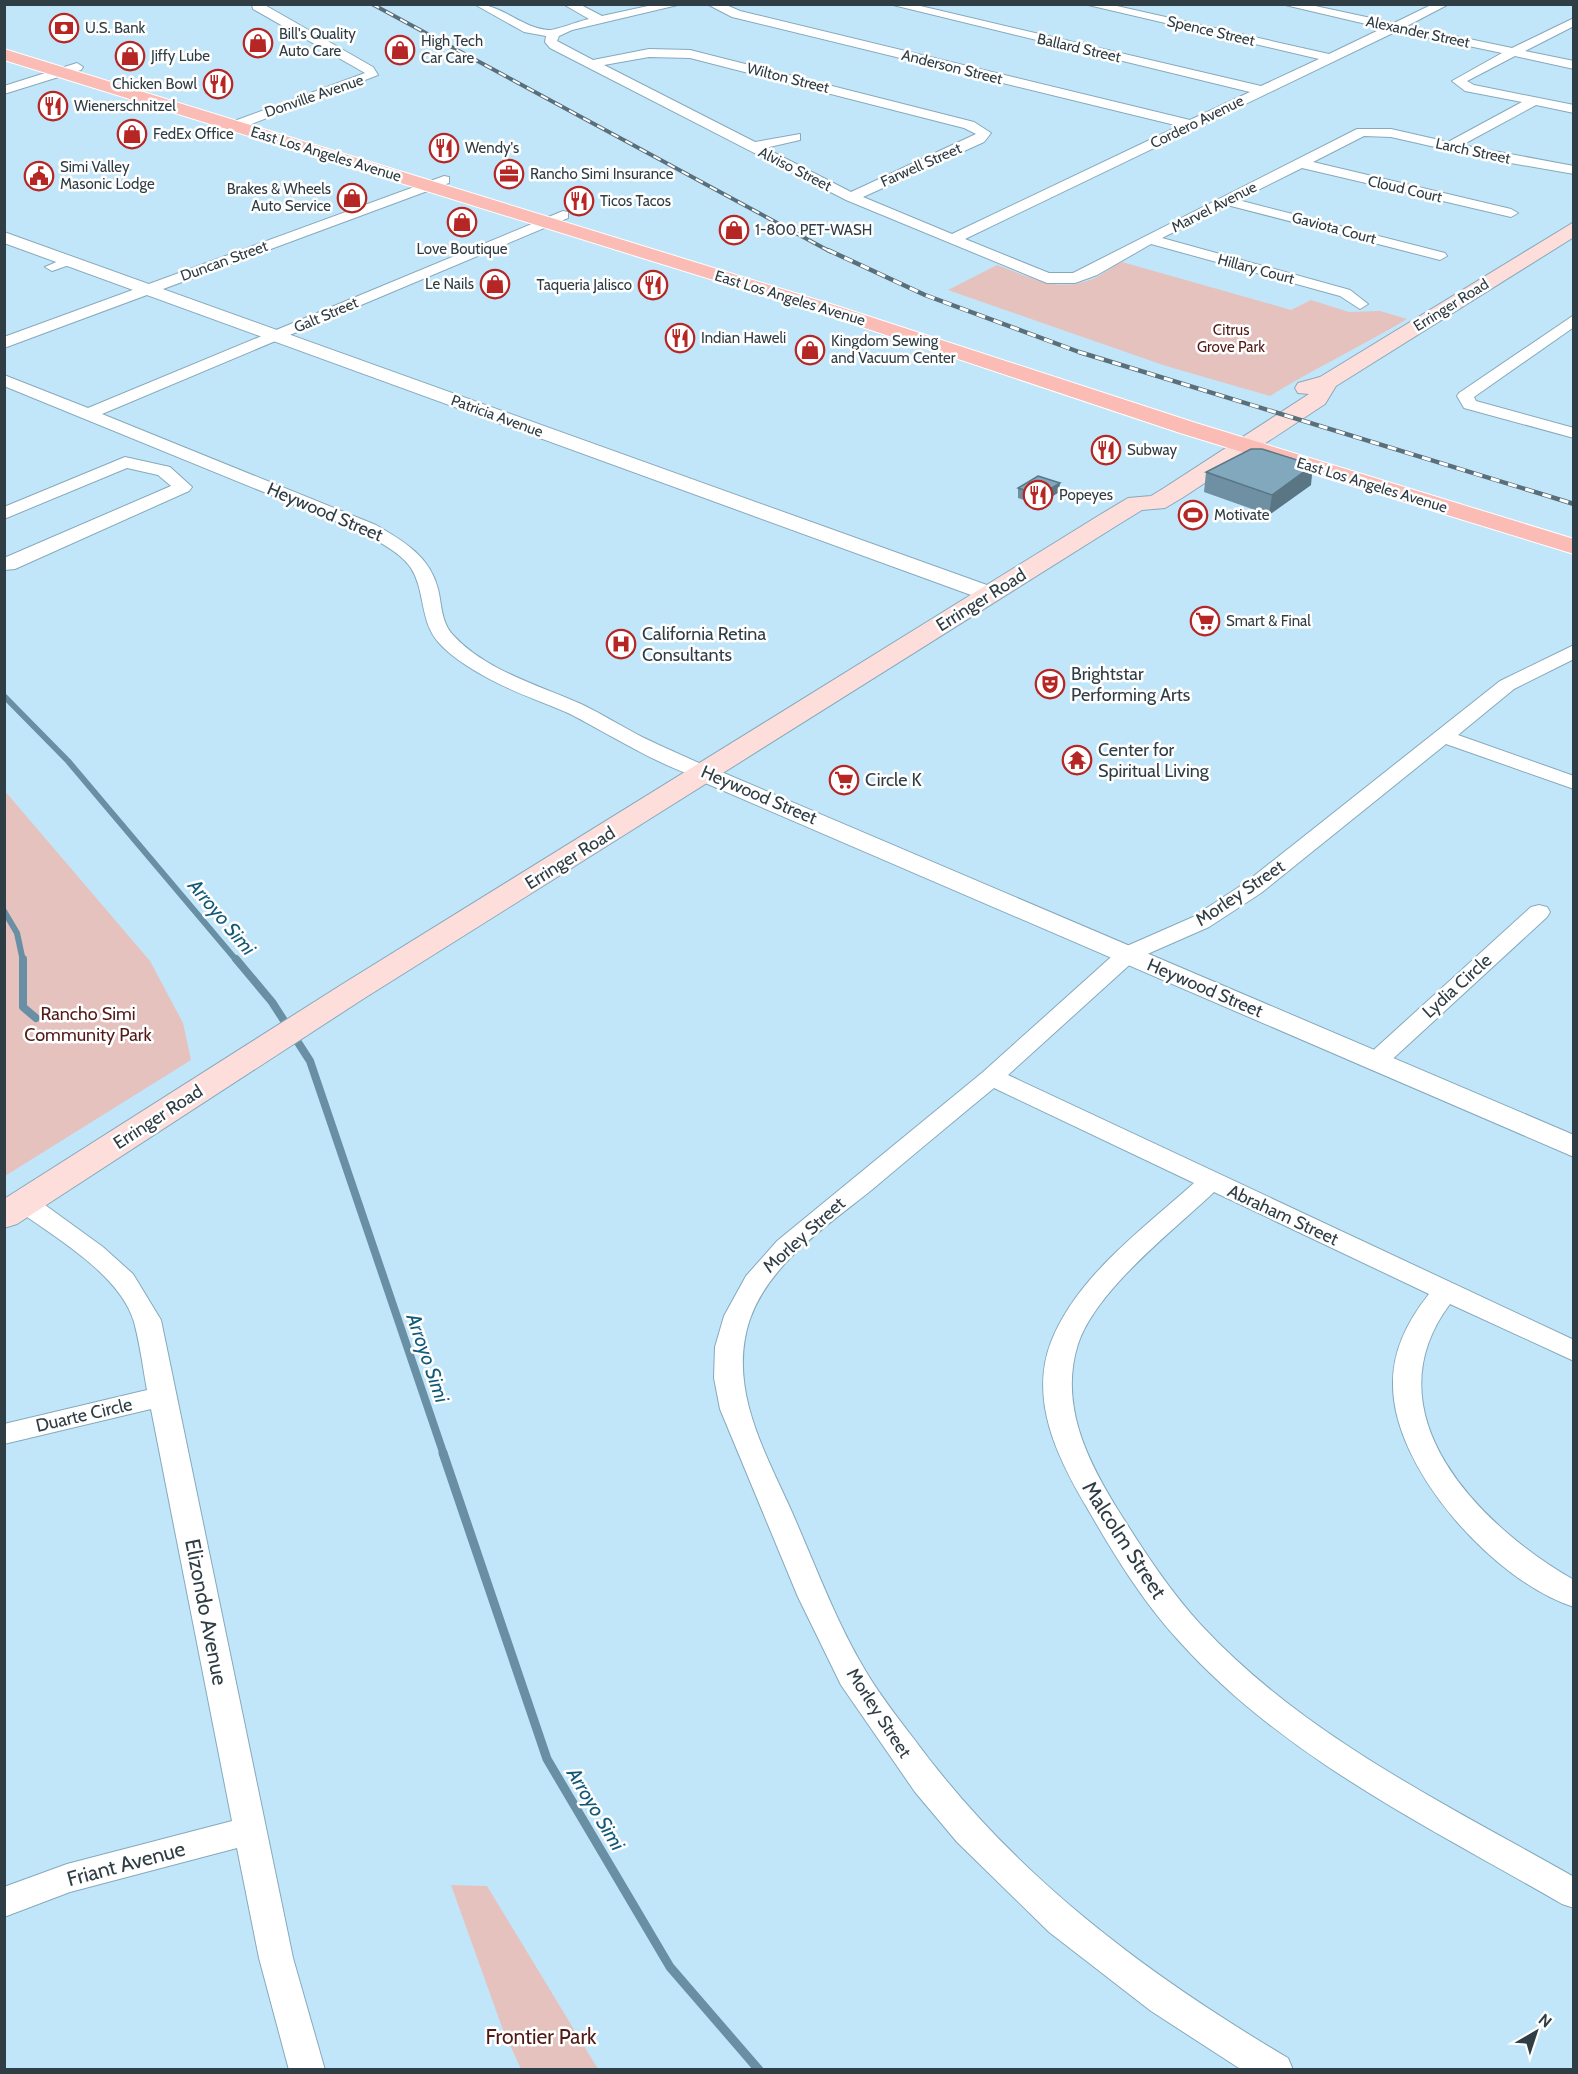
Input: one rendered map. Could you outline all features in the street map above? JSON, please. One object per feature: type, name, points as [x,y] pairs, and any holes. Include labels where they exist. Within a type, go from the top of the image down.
[{"type":"main road","name":"East Los Angeles Avenue","points":[[4,45],[70,69],[555,219],[948,347],[1241,437],[1574,532]]},
{"type":"main road","name":"East Los Angeles Avenue","points":[[4,54],[70,69]]},
{"type":"main road","name":"Erringer Road","points":[[15,1209],[232,1069],[1137,503],[1156,503],[1241,437],[1317,399],[1328,382],[1574,228]]},
{"type":"main road","name":"East Los Angeles Avenue","points":[[1241,437],[1574,547]]},
{"type":"street","points":[[480,4],[528,29],[553,34],[568,27],[676,4]]},
{"type":"street","points":[[569,4],[601,20]]},
{"type":"street","name":"Anderson Street","points":[[713,4],[736,14],[1192,125]]},
{"type":"street","name":"Ballard Street","points":[[895,4],[1264,91]]},
{"type":"street","name":"Spence Street","points":[[1090,4],[1331,58]]},
{"type":"street","name":"Alexander Street","points":[[1287,4],[1574,65]]},
{"type":"street","name":"Cordero Avenue","points":[[951,240],[1443,4]]},
{"type":"street","name":"Donville Avenue","points":[[239,123],[372,75],[369,70],[257,6]]},
{"type":"street","points":[[1572,22],[1460,80],[1459,83],[1532,102],[1574,110]]},
{"type":"street","name":"Alviso Street","points":[[553,34],[551,42],[554,45],[851,197],[1035,275],[1055,278]]},
{"type":"street","name":"Wilton Street","points":[[592,64],[649,53],[690,54],[981,129]]},
{"type":"street","points":[[4,90],[70,69]]},
{"type":"street","points":[[1451,147],[1532,102]]},
{"type":"street","name":"Farwell Street","points":[[851,197],[979,139],[983,136],[981,129]]},
{"type":"street","name":"Larch Street","points":[[1373,131],[1574,170]]},
{"type":"street","name":"Marvel Avenue","points":[[1055,278],[1074,278],[1092,272],[1149,240],[1354,135],[1373,131]]},
{"type":"street","points":[[752,147],[795,137]]},
{"type":"street","name":"Cloud Court","points":[[1299,163],[1511,213]]},
{"type":"street","name":"Duncan Street","points":[[4,343],[434,182]]},
{"type":"street","name":"Gaviota Court","points":[[1227,201],[1440,256]]},
{"type":"street","name":"Galt Street","points":[[88,414],[555,219]]},
{"type":"street","name":"Patricia Avenue","points":[[4,237],[61,263],[150,288],[276,336],[990,594]]},
{"type":"street","name":"Hillary Court","points":[[1149,240],[1345,294],[1360,304]]},
{"type":"street","points":[[1574,320],[1465,396],[1466,400],[1478,406],[1574,433]]},
{"type":"street","name":"Heywood Street","points":[[4,380],[392,540],[407,552],[420,568],[428,586],[435,623],[447,639],[464,655],[493,673],[578,710],[636,742],[705,773],[1574,1147]]},
{"type":"street","points":[[164,471],[194,457]]},
{"type":"street","points":[[4,514],[125,462],[164,471],[183,486],[8,564],[4,563]]},
{"type":"street","name":"Morley Street","points":[[1275,2070],[1200,2027],[1089,1946],[997,1863],[920,1777],[853,1678],[824,1619],[736,1417],[727,1379],[728,1343],[740,1306],[760,1274],[786,1247],[992,1077],[1128,954],[1201,922],[1253,888],[1508,685],[1568,658]]},
{"type":"street","points":[[1445,737],[1574,783]]},
{"type":"street","name":"Lydia Circle","points":[[1376,1061],[1539,912]]},
{"type":"street","name":"Abraham Street","points":[[992,1077],[1574,1352]]},
{"type":"street","name":"Malcolm Street","points":[[1212,1181],[1102,1284],[1078,1315],[1064,1343],[1057,1374],[1058,1403],[1065,1437],[1080,1471],[1145,1579],[1192,1635],[1250,1690],[1296,1727],[1348,1762],[1574,1894]]},
{"type":"street","name":"Elizondo Avenue","points":[[15,1209],[94,1253],[123,1280],[147,1320],[276,1958],[307,2070]]},
{"type":"street","points":[[1445,1292],[1429,1312],[1414,1342],[1408,1369],[1410,1406],[1418,1438],[1436,1473],[1461,1509],[1494,1542],[1528,1568],[1574,1595]]},
{"type":"street","name":"Duarte Circle","points":[[4,1434],[164,1396]]},
{"type":"street","name":"Friant Avenue","points":[[4,1902],[67,1878],[249,1831]]},
{"type":"green space","name":"Citrus Grove Park","points":[[1122,262],[1291,310],[1311,300],[1349,312],[1380,311],[1407,319],[1270,396],[1166,366],[948,290],[997,265],[1045,282],[1070,284],[1097,277]]},
{"type":"green space","name":"Rancho Simi Community Park","points":[[4,790],[150,961],[183,1023],[191,1060],[5,1176]]},
{"type":"green space","name":"Frontier Park","points":[[451,1885],[487,1886],[598,2069],[521,2069],[503,2030]]},
{"type":"building","points":[[1251,449],[1262,449],[1313,465],[1272,495],[1206,472]]},
{"type":"building","points":[[1038,476],[1060,483],[1040,495],[1018,488]]},
{"type":"waterway","name":"Arroyo Simi","points":[[4,696],[68,761],[237,961]]},
{"type":"waterway","points":[[4,911],[17,933],[23,961]]},
{"type":"waterway","name":"Arroyo Simi","points":[[236,959],[272,1002],[310,1061],[444,1455]]},
{"type":"waterway","points":[[23,961],[23,1007],[36,1018]]},
{"type":"waterway","name":"Arroyo Simi","points":[[443,1453],[547,1759],[670,1967],[759,2070]]},
{"type":"railway","points":[[372,4],[831,252]]},
{"type":"railway","points":[[828,250],[925,295],[1079,352],[1574,504]]},
{"type":"place","name":"U.S. Bank","points":[[64,28]]},
{"type":"place","name":"Bill's Quality Auto Care","points":[[258,43]]},
{"type":"place","name":"High Tech Car Care","points":[[400,50]]},
{"type":"place","name":"Jiffy Lube","points":[[130,56]]},
{"type":"place","name":"Chicken Bowl","points":[[218,84]]},
{"type":"place","name":"Wienerschnitzel","points":[[53,106]]},
{"type":"place","name":"FedEx Office","points":[[132,134]]},
{"type":"place","name":"Wendy's","points":[[444,148]]},
{"type":"place","name":"Rancho Simi Insurance","points":[[509,174]]},
{"type":"place","name":"Simi Valley Masonic Lodge","points":[[39,176]]},
{"type":"place","name":"Brakes & Wheels Auto Service","points":[[352,198]]},
{"type":"place","name":"Ticos Tacos","points":[[579,201]]},
{"type":"place","name":"Love Boutique","points":[[462,222]]},
{"type":"place","name":"1-800 PET-WASH","points":[[734,230]]},
{"type":"place","name":"Le Nails","points":[[495,284]]},
{"type":"place","name":"Taqueria Jalisco","points":[[653,285]]},
{"type":"place","name":"Indian Haweli","points":[[680,338]]},
{"type":"place","name":"Kingdom Sewing and Vacuum Center","points":[[810,350]]},
{"type":"place","name":"Subway","points":[[1106,450]]},
{"type":"place","name":"Popeyes","points":[[1038,495]]},
{"type":"place","name":"Motivate","points":[[1193,515]]},
{"type":"place","name":"Smart & Final","points":[[1205,621]]},
{"type":"place","name":"California Retina Consultants","points":[[621,644]]},
{"type":"place","name":"Brightstar Performing Arts","points":[[1050,684]]},
{"type":"place","name":"Center for Spiritual Living","points":[[1077,760]]},
{"type":"place","name":"Circle K","points":[[844,780]]}]
